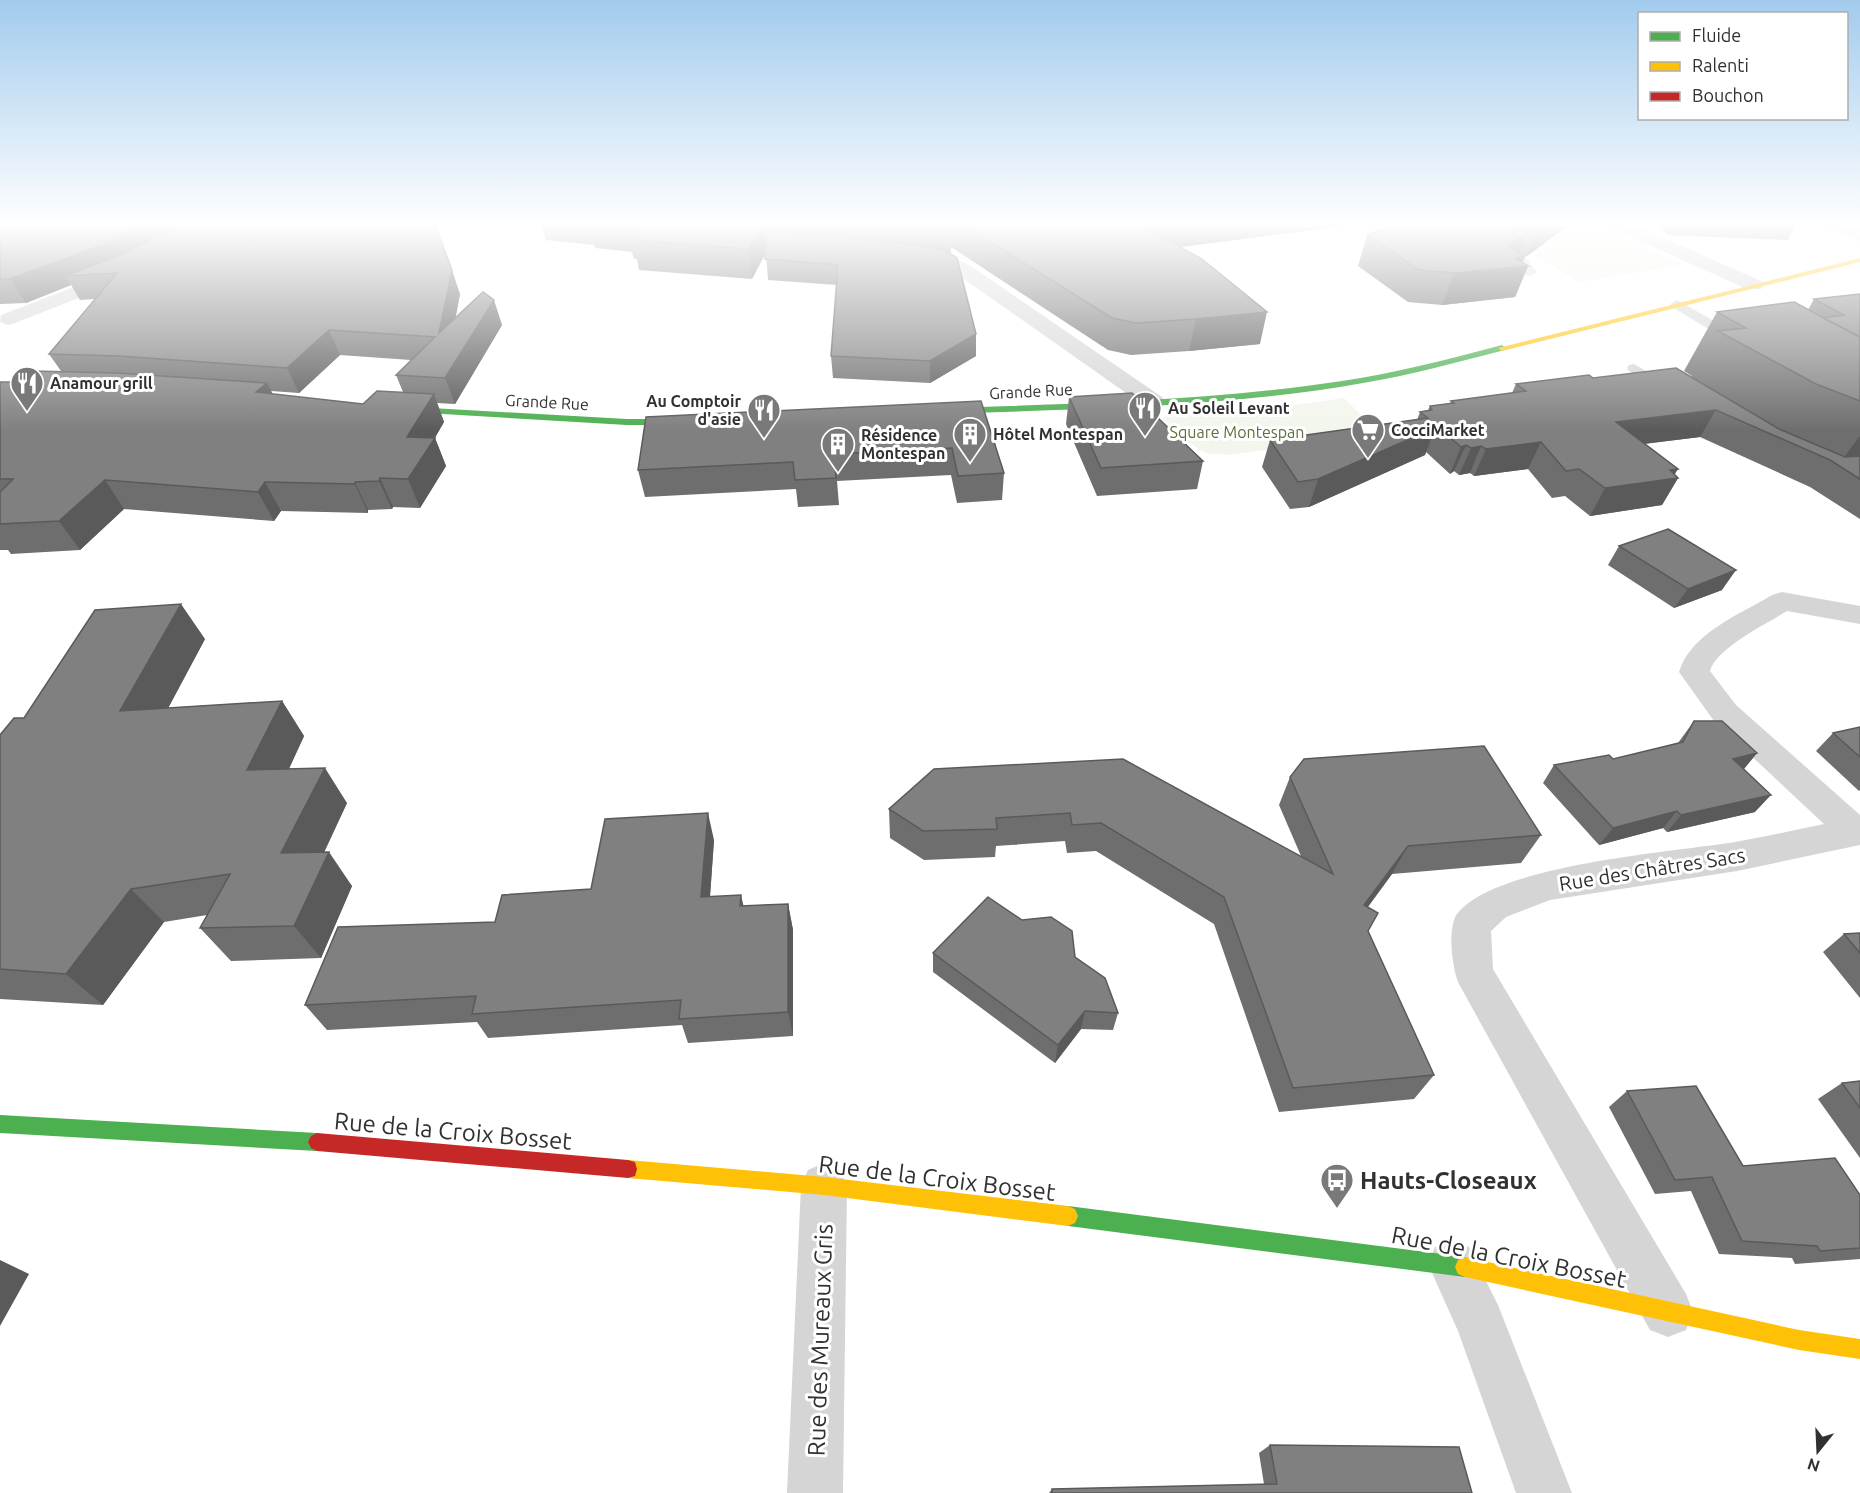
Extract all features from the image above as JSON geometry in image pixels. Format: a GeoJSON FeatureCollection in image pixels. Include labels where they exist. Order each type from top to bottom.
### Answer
{"type":"FeatureCollection","features":[{"type":"Feature","properties":{"kind":"main road","name":"Grande Rue"},"geometry":{"type":"LineString","coordinates":[[924,412],[1154,402],[1267,394],[1343,384],[1472,357],[1727,292]]}},
{"type":"Feature","properties":{"kind":"main road","name":"Grande Rue"},"geometry":{"type":"LineString","coordinates":[[382,408],[627,422],[707,422]]}},
{"type":"Feature","properties":{"kind":"main road","name":"Rue de la Croix Bosset"},"geometry":{"type":"LineString","coordinates":[[0,1124],[362,1145],[824,1186],[1452,1264],[1799,1340],[1860,1349]]}},
{"type":"Feature","properties":{"kind":"street"},"geometry":{"type":"LineString","coordinates":[[3,322],[79,292]]}},
{"type":"Feature","properties":{"kind":"street"},"geometry":{"type":"LineString","coordinates":[[995,292],[1154,402]]}},
{"type":"Feature","properties":{"kind":"street","name":"Rue des Châtres Sacs"},"geometry":{"type":"LineString","coordinates":[[1858,831],[1725,713],[1694,672],[1698,659],[1711,646],[1782,601],[1860,615]]}},
{"type":"Feature","properties":{"kind":"street","name":"Rue des Châtres Sacs"},"geometry":{"type":"LineString","coordinates":[[1668,1312],[1473,972],[1471,925],[1493,906],[1547,885],[1737,856],[1858,831]]}},
{"type":"Feature","properties":{"kind":"street","name":"Rue des Mureaux Gris"},"geometry":{"type":"LineString","coordinates":[[815,1493],[824,1186]]}},
{"type":"Feature","properties":{"kind":"street"},"geometry":{"type":"LineString","coordinates":[[1452,1264],[1480,1323],[1544,1493]]}},
{"type":"Feature","properties":{"kind":"lane"},"geometry":{"type":"LineString","coordinates":[[1677,304],[1747,346]]}},
{"type":"Feature","properties":{"kind":"lane"},"geometry":{"type":"LineString","coordinates":[[1634,368],[1684,401]]}},
{"type":"Feature","properties":{"kind":"green space","name":"Square Montespan"},"geometry":{"type":"Polygon","coordinates":[[[1344,398],[1372,426],[1366,437],[1227,455],[1212,454],[1202,451],[1162,417],[1281,407],[1344,398]]]}},
{"type":"Feature","properties":{"kind":"building"},"geometry":{"type":"Polygon","coordinates":[[[101,292],[448,292],[439,333],[483,292],[494,300],[445,378],[396,375],[435,337],[329,330],[287,368],[119,356],[49,354],[101,292]]]}},
{"type":"Feature","properties":{"kind":"building"},"geometry":{"type":"Polygon","coordinates":[[[836,292],[965,292],[976,334],[930,361],[831,356],[836,292]]]}},
{"type":"Feature","properties":{"kind":"building"},"geometry":{"type":"Polygon","coordinates":[[[1070,292],[1242,292],[1267,312],[1136,323],[1112,318],[1070,292]]]}},
{"type":"Feature","properties":{"kind":"building"},"geometry":{"type":"Polygon","coordinates":[[[1860,294],[1860,337],[1823,318],[1844,315],[1814,299],[1860,294]]]}},
{"type":"Feature","properties":{"kind":"building"},"geometry":{"type":"Polygon","coordinates":[[[1794,302],[1860,337],[1860,401],[1816,384],[1718,331],[1746,328],[1717,312],[1794,302]]]}},
{"type":"Feature","properties":{"kind":"building"},"geometry":{"type":"Polygon","coordinates":[[[1676,368],[1779,429],[1845,457],[1860,456],[1860,479],[1830,460],[1716,410],[1616,422],[1678,469],[1670,470],[1678,478],[1605,488],[1579,469],[1566,471],[1541,442],[1486,449],[1481,446],[1461,447],[1433,423],[1435,428],[1318,479],[1298,482],[1270,440],[1428,418],[1420,412],[1432,410],[1430,406],[1526,391],[1516,384],[1676,368]]]}},
{"type":"Feature","properties":{"kind":"building"},"geometry":{"type":"Polygon","coordinates":[[[34,371],[117,373],[267,383],[256,392],[363,404],[377,391],[434,394],[407,437],[435,438],[408,479],[380,478],[379,481],[355,482],[355,484],[265,482],[258,492],[105,480],[59,521],[0,524],[0,492],[13,479],[0,479],[0,382],[24,382],[34,371]]]}},
{"type":"Feature","properties":{"kind":"building"},"geometry":{"type":"Polygon","coordinates":[[[1132,393],[1203,461],[1101,468],[1069,397],[1132,393]]]}},
{"type":"Feature","properties":{"kind":"building"},"geometry":{"type":"Polygon","coordinates":[[[981,401],[1004,473],[958,476],[952,448],[834,454],[836,478],[795,480],[793,462],[638,470],[646,417],[981,401]]]}},
{"type":"Feature","properties":{"kind":"building"},"geometry":{"type":"Polygon","coordinates":[[[1668,529],[1736,570],[1688,589],[1619,546],[1668,529]]]}},
{"type":"Feature","properties":{"kind":"building"},"geometry":{"type":"Polygon","coordinates":[[[181,604],[120,711],[282,701],[247,770],[325,768],[281,853],[329,852],[294,926],[200,928],[230,874],[131,889],[66,974],[0,969],[0,735],[14,718],[24,718],[95,610],[181,604]]]}},
{"type":"Feature","properties":{"kind":"building"},"geometry":{"type":"Polygon","coordinates":[[[1694,721],[1722,721],[1757,753],[1733,759],[1771,795],[1681,815],[1677,811],[1613,828],[1554,765],[1609,755],[1613,759],[1683,742],[1694,721]]]}},
{"type":"Feature","properties":{"kind":"building"},"geometry":{"type":"Polygon","coordinates":[[[1860,727],[1860,757],[1833,733],[1860,727]]]}},
{"type":"Feature","properties":{"kind":"building"},"geometry":{"type":"Polygon","coordinates":[[[1484,746],[1541,835],[1408,846],[1364,905],[1378,913],[1368,931],[1434,1075],[1293,1088],[1224,897],[1101,823],[1072,825],[1070,813],[996,818],[997,829],[923,831],[889,809],[934,769],[1123,759],[1333,874],[1290,777],[1304,759],[1484,746]]]}},
{"type":"Feature","properties":{"kind":"building"},"geometry":{"type":"Polygon","coordinates":[[[708,813],[701,897],[741,895],[740,906],[788,904],[788,1012],[679,1019],[681,1000],[472,1014],[476,996],[305,1005],[338,927],[495,922],[502,895],[591,889],[605,819],[708,813]]]}},
{"type":"Feature","properties":{"kind":"building"},"geometry":{"type":"Polygon","coordinates":[[[988,897],[1022,920],[1051,917],[1072,931],[1075,957],[1105,978],[1118,1013],[1085,1011],[1058,1045],[933,953],[988,897]]]}},
{"type":"Feature","properties":{"kind":"building"},"geometry":{"type":"Polygon","coordinates":[[[1860,933],[1860,953],[1844,934],[1860,933]]]}},
{"type":"Feature","properties":{"kind":"building"},"geometry":{"type":"Polygon","coordinates":[[[1860,1081],[1860,1108],[1842,1083],[1860,1081]]]}},
{"type":"Feature","properties":{"kind":"building"},"geometry":{"type":"Polygon","coordinates":[[[1696,1086],[1743,1166],[1835,1158],[1860,1195],[1860,1248],[1820,1251],[1817,1246],[1742,1241],[1712,1177],[1675,1180],[1627,1091],[1696,1086]]]}},
{"type":"Feature","properties":{"kind":"building"},"geometry":{"type":"Polygon","coordinates":[[[1270,1445],[1459,1447],[1472,1493],[1052,1493],[1052,1489],[1277,1484],[1270,1445]]]}},
{"type":"Feature","properties":{"kind":"traffic: fast"},"geometry":{"type":"LineString","coordinates":[[939,411],[1141,404],[1292,391],[1382,377],[1502,348]]}},
{"type":"Feature","properties":{"kind":"traffic: fast"},"geometry":{"type":"LineString","coordinates":[[396,409],[627,422],[689,422]]}},
{"type":"Feature","properties":{"kind":"traffic: fast"},"geometry":{"type":"LineString","coordinates":[[0,1124],[317,1142]]}},
{"type":"Feature","properties":{"kind":"traffic: fast"},"geometry":{"type":"LineString","coordinates":[[1068,1216],[1465,1267]]}},
{"type":"Feature","properties":{"kind":"traffic: slow"},"geometry":{"type":"LineString","coordinates":[[1502,348],[1731,292]]}},
{"type":"Feature","properties":{"kind":"traffic: slow"},"geometry":{"type":"LineString","coordinates":[[628,1169],[824,1186],[1068,1216]]}},
{"type":"Feature","properties":{"kind":"traffic: slow"},"geometry":{"type":"LineString","coordinates":[[1465,1267],[1799,1340],[1860,1349]]}},
{"type":"Feature","properties":{"kind":"traffic: jam"},"geometry":{"type":"LineString","coordinates":[[317,1142],[628,1169]]}},
{"type":"Feature","properties":{"kind":"place","name":"Anamour grill"},"geometry":{"type":"Point","coordinates":[27,412]}},
{"type":"Feature","properties":{"kind":"place","name":"Au Soleil Levant"},"geometry":{"type":"Point","coordinates":[1145,437]}},
{"type":"Feature","properties":{"kind":"place","name":"Au Comptoir d'asie"},"geometry":{"type":"Point","coordinates":[764,439]}},
{"type":"Feature","properties":{"kind":"place","name":"CocciMarket"},"geometry":{"type":"Point","coordinates":[1368,459]}},
{"type":"Feature","properties":{"kind":"place","name":"Hôtel Montespan"},"geometry":{"type":"Point","coordinates":[970,463]}},
{"type":"Feature","properties":{"kind":"place","name":"Résidence Montespan"},"geometry":{"type":"Point","coordinates":[838,473]}},
{"type":"Feature","properties":{"kind":"place","name":"Hauts-Closeaux"},"geometry":{"type":"Point","coordinates":[1337,1209]}}]}
